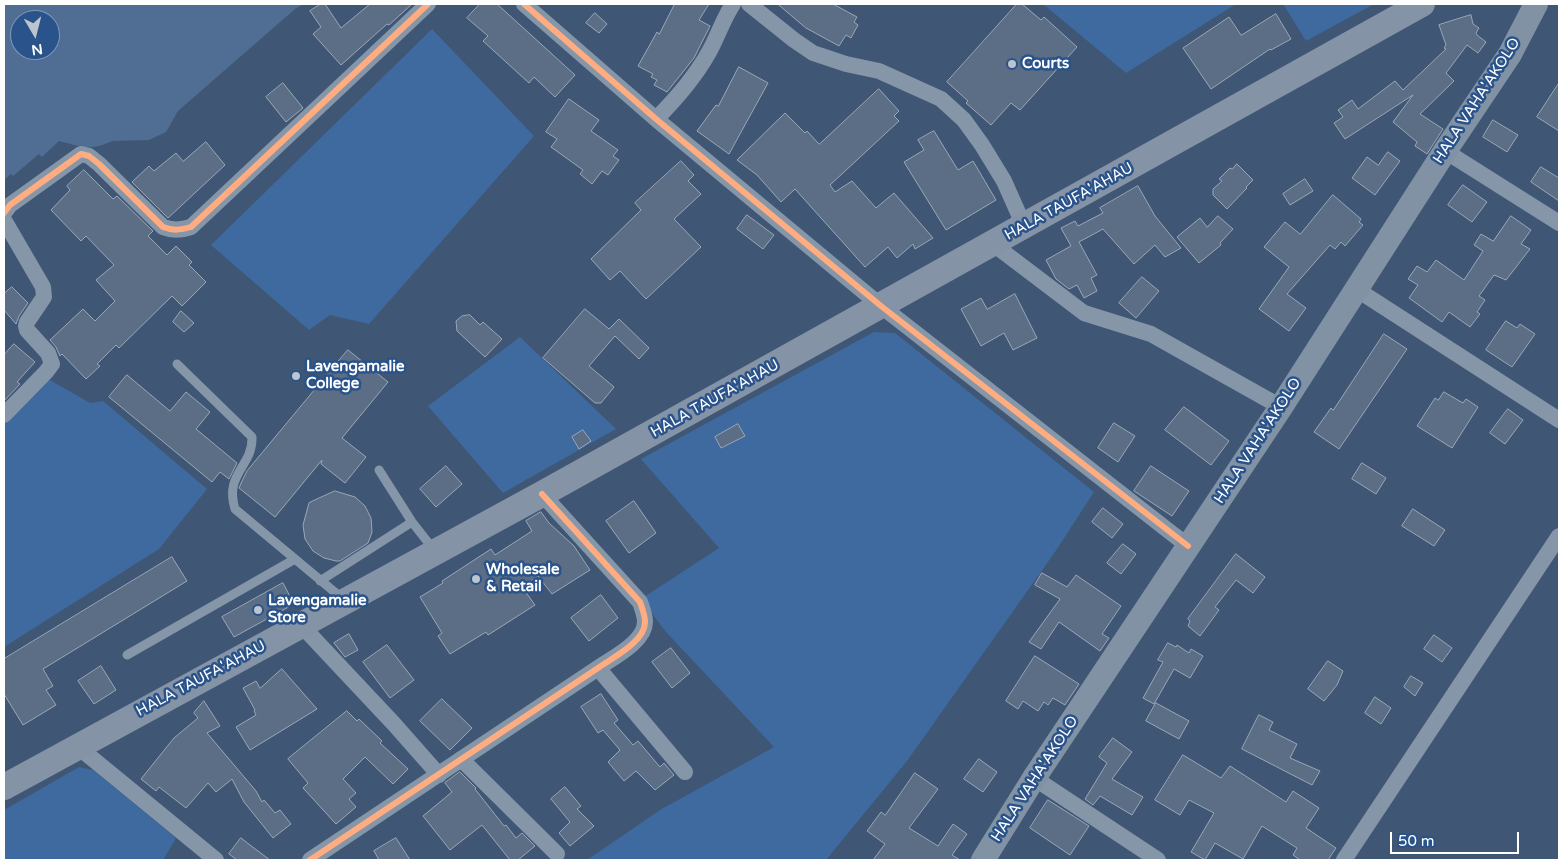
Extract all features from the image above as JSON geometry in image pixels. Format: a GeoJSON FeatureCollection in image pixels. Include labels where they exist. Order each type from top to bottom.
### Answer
{"type":"FeatureCollection","features":[{"type":"Feature","properties":{"kind":"main road","name":"HALA TAUFA'AHAU"},"geometry":{"type":"LineString","coordinates":[[4,787],[542,494],[1422,4]]}},
{"type":"Feature","properties":{"kind":"main road","name":"HALA VAHA'AKOLO"},"geometry":{"type":"LineString","coordinates":[[983,860],[1034,778],[1281,407],[1445,151],[1510,54],[1530,9]]}},
{"type":"Feature","properties":{"kind":"street"},"geometry":{"type":"LineString","coordinates":[[4,213],[10,205],[81,154],[89,156],[99,164],[163,227],[172,230],[182,230],[191,227],[428,4]]}},
{"type":"Feature","properties":{"kind":"street"},"geometry":{"type":"LineString","coordinates":[[524,4],[656,120],[881,306],[1188,546]]}},
{"type":"Feature","properties":{"kind":"street"},"geometry":{"type":"LineString","coordinates":[[656,120],[674,100],[709,52],[733,4]]}},
{"type":"Feature","properties":{"kind":"street"},"geometry":{"type":"LineString","coordinates":[[750,4],[813,53],[846,64],[879,71],[941,98],[964,120],[982,145],[1004,180],[1024,226]]}},
{"type":"Feature","properties":{"kind":"street"},"geometry":{"type":"LineString","coordinates":[[1445,151],[1559,223]]}},
{"type":"Feature","properties":{"kind":"street"},"geometry":{"type":"LineString","coordinates":[[4,220],[43,287],[44,297],[26,326],[48,353],[52,364],[4,415]]}},
{"type":"Feature","properties":{"kind":"street"},"geometry":{"type":"LineString","coordinates":[[993,244],[1084,313],[1151,334],[1281,407]]}},
{"type":"Feature","properties":{"kind":"street"},"geometry":{"type":"LineString","coordinates":[[1356,289],[1559,420]]}},
{"type":"Feature","properties":{"kind":"street"},"geometry":{"type":"LineString","coordinates":[[310,860],[598,668],[636,641],[642,633],[645,623],[644,612],[640,602],[542,494]]}},
{"type":"Feature","properties":{"kind":"street"},"geometry":{"type":"LineString","coordinates":[[1344,860],[1559,536]]}},
{"type":"Feature","properties":{"kind":"street"},"geometry":{"type":"LineString","coordinates":[[301,625],[394,724],[438,775]]}},
{"type":"Feature","properties":{"kind":"street"},"geometry":{"type":"LineString","coordinates":[[598,668],[686,772]]}},
{"type":"Feature","properties":{"kind":"street"},"geometry":{"type":"LineString","coordinates":[[77,746],[216,860]]}},
{"type":"Feature","properties":{"kind":"street"},"geometry":{"type":"LineString","coordinates":[[461,759],[557,854]]}},
{"type":"Feature","properties":{"kind":"street"},"geometry":{"type":"LineString","coordinates":[[1034,778],[1158,860]]}},
{"type":"Feature","properties":{"kind":"lane"},"geometry":{"type":"LineString","coordinates":[[177,364],[252,437],[249,456],[236,476],[232,488],[235,509],[345,601]]}},
{"type":"Feature","properties":{"kind":"lane"},"geometry":{"type":"LineString","coordinates":[[379,470],[412,522],[436,552]]}},
{"type":"Feature","properties":{"kind":"lane"},"geometry":{"type":"LineString","coordinates":[[320,581],[412,522]]}},
{"type":"Feature","properties":{"kind":"lane"},"geometry":{"type":"LineString","coordinates":[[127,656],[295,559]]}},
{"type":"Feature","properties":{"kind":"shaded area"},"geometry":{"type":"Polygon","coordinates":[[[4,4],[303,4],[178,111],[166,132],[149,140],[113,141],[86,148],[59,141],[42,157],[39,154],[13,176],[11,174],[4,180],[4,4]]]}},
{"type":"Feature","properties":{"kind":"shaded area"},"geometry":{"type":"Polygon","coordinates":[[[1043,4],[1236,4],[1126,73],[1043,4]]]}},
{"type":"Feature","properties":{"kind":"shaded area"},"geometry":{"type":"Polygon","coordinates":[[[1283,4],[1374,4],[1306,41],[1283,4]]]}},
{"type":"Feature","properties":{"kind":"shaded area"},"geometry":{"type":"Polygon","coordinates":[[[432,29],[534,136],[369,324],[330,315],[309,330],[211,245],[432,29]]]}},
{"type":"Feature","properties":{"kind":"shaded area"},"geometry":{"type":"Polygon","coordinates":[[[874,332],[895,333],[1094,492],[1055,552],[907,761],[826,860],[587,860],[660,810],[774,747],[666,632],[641,599],[719,548],[641,459],[874,332]]]}},
{"type":"Feature","properties":{"kind":"shaded area"},"geometry":{"type":"Polygon","coordinates":[[[520,337],[616,429],[503,493],[428,406],[520,337]]]}},
{"type":"Feature","properties":{"kind":"shaded area"},"geometry":{"type":"Polygon","coordinates":[[[43,376],[90,403],[103,401],[207,489],[159,549],[4,647],[4,425],[43,376]]]}},
{"type":"Feature","properties":{"kind":"shaded area"},"geometry":{"type":"Polygon","coordinates":[[[79,767],[93,770],[176,838],[163,860],[4,860],[4,810],[79,767]]]}},
{"type":"Feature","properties":{"kind":"building"},"geometry":{"type":"Polygon","coordinates":[[[321,4],[325,4],[341,28],[370,4],[412,4],[341,65],[313,34],[321,27],[310,11],[321,4]]]}},
{"type":"Feature","properties":{"kind":"building"},"geometry":{"type":"Polygon","coordinates":[[[480,4],[497,4],[575,75],[555,97],[534,77],[529,83],[483,41],[488,36],[467,18],[480,4]]]}},
{"type":"Feature","properties":{"kind":"building"},"geometry":{"type":"Polygon","coordinates":[[[675,4],[709,4],[699,20],[710,26],[694,58],[667,92],[654,85],[657,80],[651,77],[653,74],[638,66],[657,32],[659,34],[675,4]]]}},
{"type":"Feature","properties":{"kind":"building"},"geometry":{"type":"Polygon","coordinates":[[[778,4],[833,4],[857,17],[854,22],[858,25],[851,38],[846,35],[839,46],[806,28],[778,4]]]}},
{"type":"Feature","properties":{"kind":"building","name":"Courts"},"geometry":{"type":"Polygon","coordinates":[[[1017,4],[1022,4],[1041,20],[1044,17],[1077,47],[1020,110],[1011,103],[991,125],[966,103],[968,101],[947,82],[1017,4]]]}},
{"type":"Feature","properties":{"kind":"building"},"geometry":{"type":"Polygon","coordinates":[[[595,13],[607,24],[599,33],[586,23],[595,13]]]}},
{"type":"Feature","properties":{"kind":"building"},"geometry":{"type":"Polygon","coordinates":[[[1276,14],[1291,39],[1270,49],[1211,89],[1183,48],[1229,17],[1241,35],[1276,14]]]}},
{"type":"Feature","properties":{"kind":"building"},"geometry":{"type":"Polygon","coordinates":[[[1471,15],[1473,24],[1479,28],[1476,33],[1477,35],[1486,42],[1478,53],[1467,45],[1446,73],[1454,81],[1420,114],[1443,129],[1427,154],[1415,146],[1417,142],[1393,122],[1413,95],[1345,139],[1334,123],[1343,117],[1338,110],[1352,100],[1358,109],[1395,81],[1403,90],[1446,49],[1444,48],[1446,45],[1439,25],[1471,15]]]}},
{"type":"Feature","properties":{"kind":"building"},"geometry":{"type":"Polygon","coordinates":[[[739,67],[768,83],[729,154],[697,131],[716,105],[718,106],[739,67]]]}},
{"type":"Feature","properties":{"kind":"building"},"geometry":{"type":"Polygon","coordinates":[[[283,83],[303,108],[286,122],[266,97],[283,83]]]}},
{"type":"Feature","properties":{"kind":"building"},"geometry":{"type":"Polygon","coordinates":[[[1559,83],[1559,131],[1537,117],[1559,83]]]}},
{"type":"Feature","properties":{"kind":"building"},"geometry":{"type":"Polygon","coordinates":[[[879,89],[899,111],[894,116],[899,121],[830,185],[835,192],[852,181],[876,208],[894,193],[933,238],[915,249],[913,244],[897,258],[888,247],[865,267],[795,189],[781,202],[757,175],[737,160],[785,113],[805,133],[807,131],[819,144],[879,89]]]}},
{"type":"Feature","properties":{"kind":"building"},"geometry":{"type":"Polygon","coordinates":[[[569,99],[599,120],[591,131],[618,150],[613,156],[619,160],[608,175],[602,171],[592,184],[580,174],[583,170],[551,147],[557,139],[546,132],[569,99]]]}},
{"type":"Feature","properties":{"kind":"building"},"geometry":{"type":"Polygon","coordinates":[[[1493,120],[1518,135],[1507,152],[1483,137],[1493,120]]]}},
{"type":"Feature","properties":{"kind":"building"},"geometry":{"type":"Polygon","coordinates":[[[934,131],[958,170],[973,161],[996,200],[946,230],[904,162],[924,150],[918,140],[934,131]]]}},
{"type":"Feature","properties":{"kind":"building"},"geometry":{"type":"Polygon","coordinates":[[[206,142],[225,165],[168,218],[132,182],[149,166],[154,171],[176,153],[183,161],[206,142]]]}},
{"type":"Feature","properties":{"kind":"building"},"geometry":{"type":"Polygon","coordinates":[[[1388,152],[1400,161],[1375,195],[1352,178],[1367,157],[1378,165],[1388,152]]]}},
{"type":"Feature","properties":{"kind":"building"},"geometry":{"type":"Polygon","coordinates":[[[681,161],[694,175],[688,181],[701,194],[674,219],[701,247],[646,299],[620,271],[610,280],[591,259],[641,210],[635,203],[681,161]]]}},
{"type":"Feature","properties":{"kind":"building"},"geometry":{"type":"Polygon","coordinates":[[[1237,164],[1253,180],[1227,209],[1213,195],[1213,189],[1222,181],[1219,179],[1237,164]]]}},
{"type":"Feature","properties":{"kind":"building"},"geometry":{"type":"Polygon","coordinates":[[[1541,167],[1559,178],[1559,201],[1531,182],[1541,167]]]}},
{"type":"Feature","properties":{"kind":"building"},"geometry":{"type":"Polygon","coordinates":[[[84,170],[113,199],[117,196],[153,231],[148,236],[167,255],[176,246],[192,262],[189,265],[206,282],[182,306],[172,296],[119,348],[116,345],[97,364],[100,366],[86,379],[62,354],[60,356],[50,340],[83,309],[95,321],[115,301],[96,280],[114,265],[86,236],[81,241],[51,210],[70,190],[67,186],[84,170]]]}},
{"type":"Feature","properties":{"kind":"building"},"geometry":{"type":"Polygon","coordinates":[[[1305,179],[1313,191],[1290,205],[1283,194],[1305,179]]]}},
{"type":"Feature","properties":{"kind":"building"},"geometry":{"type":"Polygon","coordinates":[[[1463,185],[1487,202],[1472,222],[1448,205],[1463,185]]]}},
{"type":"Feature","properties":{"kind":"building"},"geometry":{"type":"Polygon","coordinates":[[[1138,186],[1155,216],[1181,248],[1165,257],[1155,245],[1134,264],[1103,229],[1079,242],[1097,275],[1091,278],[1097,291],[1084,298],[1077,285],[1069,289],[1056,279],[1046,260],[1071,246],[1061,228],[1075,221],[1078,226],[1103,213],[1100,208],[1138,186]]]}},
{"type":"Feature","properties":{"kind":"building"},"geometry":{"type":"Polygon","coordinates":[[[1333,195],[1361,219],[1359,222],[1363,225],[1345,246],[1341,242],[1335,249],[1330,245],[1287,294],[1306,308],[1289,331],[1259,309],[1289,267],[1264,247],[1285,222],[1300,234],[1333,195]]]}},
{"type":"Feature","properties":{"kind":"building"},"geometry":{"type":"Polygon","coordinates":[[[747,215],[774,235],[763,249],[737,229],[747,215]]]}},
{"type":"Feature","properties":{"kind":"building"},"geometry":{"type":"Polygon","coordinates":[[[1218,216],[1233,229],[1220,243],[1221,245],[1199,263],[1177,237],[1200,218],[1207,227],[1218,216]]]}},
{"type":"Feature","properties":{"kind":"building"},"geometry":{"type":"Polygon","coordinates":[[[1511,216],[1531,230],[1521,244],[1530,249],[1506,280],[1494,275],[1479,296],[1485,300],[1477,312],[1480,314],[1470,327],[1449,312],[1442,322],[1409,298],[1418,285],[1408,279],[1417,266],[1427,272],[1436,260],[1464,280],[1483,251],[1474,245],[1481,234],[1493,241],[1511,216]]]}},
{"type":"Feature","properties":{"kind":"building"},"geometry":{"type":"Polygon","coordinates":[[[1142,277],[1159,291],[1136,318],[1119,303],[1142,277]]]}},
{"type":"Feature","properties":{"kind":"building"},"geometry":{"type":"Polygon","coordinates":[[[12,287],[28,303],[16,324],[4,310],[4,294],[12,287]]]}},
{"type":"Feature","properties":{"kind":"building"},"geometry":{"type":"Polygon","coordinates":[[[1015,294],[1037,338],[1013,350],[1004,333],[981,346],[961,309],[981,298],[987,309],[1015,294]]]}},
{"type":"Feature","properties":{"kind":"building"},"geometry":{"type":"Polygon","coordinates":[[[585,309],[609,329],[619,319],[649,348],[639,359],[615,336],[589,366],[614,387],[601,403],[595,403],[543,358],[585,309]]]}},
{"type":"Feature","properties":{"kind":"building"},"geometry":{"type":"Polygon","coordinates":[[[181,311],[194,323],[184,332],[173,322],[181,311]]]}},
{"type":"Feature","properties":{"kind":"building"},"geometry":{"type":"Polygon","coordinates":[[[470,315],[480,325],[483,322],[502,339],[485,357],[457,331],[456,321],[462,316],[470,315]]]}},
{"type":"Feature","properties":{"kind":"building"},"geometry":{"type":"Polygon","coordinates":[[[1506,321],[1517,328],[1520,324],[1535,334],[1512,367],[1486,350],[1506,321]]]}},
{"type":"Feature","properties":{"kind":"building"},"geometry":{"type":"Polygon","coordinates":[[[1384,334],[1407,349],[1339,449],[1314,432],[1331,408],[1333,410],[1384,334]]]}},
{"type":"Feature","properties":{"kind":"building"},"geometry":{"type":"Polygon","coordinates":[[[14,344],[35,362],[17,382],[20,384],[4,401],[4,355],[14,344]]]}},
{"type":"Feature","properties":{"kind":"building"},"geometry":{"type":"Polygon","coordinates":[[[348,350],[388,382],[342,438],[366,457],[345,483],[321,464],[322,460],[275,517],[239,488],[242,481],[247,471],[348,350]]]}},
{"type":"Feature","properties":{"kind":"building"},"geometry":{"type":"Polygon","coordinates":[[[127,375],[170,411],[186,392],[210,412],[196,429],[237,463],[229,479],[220,472],[212,482],[109,397],[127,375]]]}},
{"type":"Feature","properties":{"kind":"building"},"geometry":{"type":"Polygon","coordinates":[[[1444,392],[1463,403],[1466,399],[1478,407],[1452,448],[1417,426],[1435,398],[1438,400],[1444,392]]]}},
{"type":"Feature","properties":{"kind":"building"},"geometry":{"type":"Polygon","coordinates":[[[1184,407],[1229,441],[1211,465],[1165,430],[1184,407]]]}},
{"type":"Feature","properties":{"kind":"building"},"geometry":{"type":"Polygon","coordinates":[[[1508,409],[1523,420],[1505,444],[1490,433],[1508,409]]]}},
{"type":"Feature","properties":{"kind":"building"},"geometry":{"type":"Polygon","coordinates":[[[1114,423],[1135,436],[1118,462],[1098,448],[1114,423]]]}},
{"type":"Feature","properties":{"kind":"building"},"geometry":{"type":"Polygon","coordinates":[[[738,424],[745,436],[721,448],[715,437],[738,424]]]}},
{"type":"Feature","properties":{"kind":"building"},"geometry":{"type":"Polygon","coordinates":[[[583,430],[591,441],[579,449],[572,437],[583,430]]]}},
{"type":"Feature","properties":{"kind":"building"},"geometry":{"type":"Polygon","coordinates":[[[1362,463],[1386,478],[1376,494],[1352,479],[1362,463]]]}},
{"type":"Feature","properties":{"kind":"building"},"geometry":{"type":"Polygon","coordinates":[[[446,466],[462,484],[436,507],[420,489],[446,466]]]}},
{"type":"Feature","properties":{"kind":"building"},"geometry":{"type":"Polygon","coordinates":[[[1151,466],[1189,491],[1172,516],[1134,491],[1151,466]]]}},
{"type":"Feature","properties":{"kind":"building"},"geometry":{"type":"Polygon","coordinates":[[[335,491],[355,497],[365,506],[371,518],[372,532],[368,543],[340,561],[324,558],[313,551],[305,539],[303,525],[309,503],[335,491]]]}},
{"type":"Feature","properties":{"kind":"building"},"geometry":{"type":"Polygon","coordinates":[[[634,501],[656,533],[629,553],[606,521],[634,501]]]}},
{"type":"Feature","properties":{"kind":"building"},"geometry":{"type":"Polygon","coordinates":[[[1103,508],[1123,524],[1112,538],[1092,522],[1103,508]]]}},
{"type":"Feature","properties":{"kind":"building"},"geometry":{"type":"Polygon","coordinates":[[[1413,509],[1445,530],[1434,546],[1402,526],[1413,509]]]}},
{"type":"Feature","properties":{"kind":"building"},"geometry":{"type":"Polygon","coordinates":[[[541,512],[549,523],[574,546],[590,570],[552,594],[538,576],[522,587],[535,605],[488,635],[486,632],[450,654],[438,636],[442,633],[420,597],[491,549],[495,555],[532,531],[526,521],[541,512]]]}},
{"type":"Feature","properties":{"kind":"building"},"geometry":{"type":"Polygon","coordinates":[[[1123,544],[1136,554],[1121,574],[1107,563],[1123,544]]]}},
{"type":"Feature","properties":{"kind":"building"},"geometry":{"type":"Polygon","coordinates":[[[1236,554],[1265,577],[1253,593],[1236,580],[1215,607],[1219,610],[1200,636],[1188,626],[1190,621],[1188,619],[1236,554]]]}},
{"type":"Feature","properties":{"kind":"building"},"geometry":{"type":"Polygon","coordinates":[[[172,557],[187,581],[43,669],[53,686],[46,690],[56,705],[23,725],[4,694],[4,659],[172,557]]]}},
{"type":"Feature","properties":{"kind":"building"},"geometry":{"type":"Polygon","coordinates":[[[1042,573],[1067,587],[1076,575],[1121,606],[1102,634],[1109,638],[1100,651],[1059,622],[1041,649],[1029,642],[1060,599],[1035,585],[1042,573]]]}},
{"type":"Feature","properties":{"kind":"building","name":"Lavengamalie Store"},"geometry":{"type":"Polygon","coordinates":[[[283,583],[294,604],[234,637],[222,617],[283,583]]]}},
{"type":"Feature","properties":{"kind":"building"},"geometry":{"type":"Polygon","coordinates":[[[601,595],[618,618],[589,641],[571,618],[601,595]]]}},
{"type":"Feature","properties":{"kind":"building"},"geometry":{"type":"Polygon","coordinates":[[[349,634],[358,650],[345,657],[334,643],[349,634]]]}},
{"type":"Feature","properties":{"kind":"building"},"geometry":{"type":"Polygon","coordinates":[[[1434,635],[1452,648],[1442,662],[1424,649],[1434,635]]]}},
{"type":"Feature","properties":{"kind":"building"},"geometry":{"type":"Polygon","coordinates":[[[1168,643],[1176,647],[1177,645],[1189,653],[1191,649],[1203,656],[1190,678],[1174,669],[1154,704],[1143,698],[1163,662],[1158,660],[1168,643]]]}},
{"type":"Feature","properties":{"kind":"building"},"geometry":{"type":"Polygon","coordinates":[[[387,645],[414,680],[390,698],[363,662],[387,645]]]}},
{"type":"Feature","properties":{"kind":"building"},"geometry":{"type":"Polygon","coordinates":[[[671,648],[690,673],[672,688],[652,662],[671,648]]]}},
{"type":"Feature","properties":{"kind":"building"},"geometry":{"type":"Polygon","coordinates":[[[1035,656],[1079,684],[1065,705],[1053,698],[1048,705],[1044,702],[1038,711],[1023,701],[1018,709],[1006,701],[1035,656]]]}},
{"type":"Feature","properties":{"kind":"building"},"geometry":{"type":"Polygon","coordinates":[[[1328,661],[1343,671],[1337,685],[1324,701],[1308,689],[1328,661]]]}},
{"type":"Feature","properties":{"kind":"building"},"geometry":{"type":"Polygon","coordinates":[[[101,666],[116,690],[94,704],[78,681],[101,666]]]}},
{"type":"Feature","properties":{"kind":"building"},"geometry":{"type":"Polygon","coordinates":[[[282,669],[317,709],[250,750],[236,727],[256,715],[243,688],[256,681],[260,688],[282,669]]]}},
{"type":"Feature","properties":{"kind":"building"},"geometry":{"type":"Polygon","coordinates":[[[1411,676],[1423,683],[1415,696],[1404,687],[1411,676]]]}},
{"type":"Feature","properties":{"kind":"building"},"geometry":{"type":"Polygon","coordinates":[[[601,694],[618,720],[614,723],[633,745],[638,741],[660,767],[664,763],[674,775],[655,790],[636,771],[624,781],[608,762],[620,750],[603,730],[598,733],[581,707],[601,694]]]}},
{"type":"Feature","properties":{"kind":"building"},"geometry":{"type":"Polygon","coordinates":[[[1375,697],[1391,708],[1381,724],[1365,713],[1375,697]]]}},
{"type":"Feature","properties":{"kind":"building"},"geometry":{"type":"Polygon","coordinates":[[[442,699],[472,728],[450,750],[420,721],[442,699]]]}},
{"type":"Feature","properties":{"kind":"building"},"geometry":{"type":"Polygon","coordinates":[[[204,701],[220,726],[207,733],[256,791],[262,802],[264,800],[275,813],[280,810],[291,824],[273,838],[244,802],[232,779],[216,792],[208,783],[186,808],[159,787],[156,791],[141,779],[174,738],[198,718],[194,713],[204,701]]]}},
{"type":"Feature","properties":{"kind":"building"},"geometry":{"type":"Polygon","coordinates":[[[1156,703],[1189,721],[1179,739],[1146,721],[1156,703]]]}},
{"type":"Feature","properties":{"kind":"building"},"geometry":{"type":"Polygon","coordinates":[[[347,711],[357,721],[359,719],[382,741],[380,743],[408,769],[393,784],[365,757],[343,779],[356,793],[349,799],[356,807],[336,824],[303,788],[308,783],[288,759],[347,711]]]}},
{"type":"Feature","properties":{"kind":"building"},"geometry":{"type":"Polygon","coordinates":[[[1259,715],[1273,722],[1269,730],[1297,744],[1290,758],[1320,771],[1312,785],[1242,749],[1259,715]]]}},
{"type":"Feature","properties":{"kind":"building"},"geometry":{"type":"Polygon","coordinates":[[[1113,738],[1132,752],[1112,779],[1143,797],[1132,815],[1100,796],[1093,805],[1085,799],[1107,763],[1099,757],[1113,738]]]}},
{"type":"Feature","properties":{"kind":"building"},"geometry":{"type":"Polygon","coordinates":[[[1183,755],[1221,778],[1230,766],[1286,802],[1293,791],[1319,808],[1306,828],[1336,848],[1328,860],[1300,860],[1293,855],[1297,848],[1262,826],[1243,859],[1215,843],[1205,860],[1191,852],[1214,813],[1189,800],[1180,815],[1155,800],[1183,755]]]}},
{"type":"Feature","properties":{"kind":"building"},"geometry":{"type":"Polygon","coordinates":[[[979,759],[997,772],[983,792],[964,779],[979,759]]]}},
{"type":"Feature","properties":{"kind":"building"},"geometry":{"type":"Polygon","coordinates":[[[460,772],[476,788],[504,826],[506,825],[516,838],[522,833],[535,846],[518,860],[510,860],[482,825],[450,850],[423,816],[452,792],[445,783],[460,772]]]}},
{"type":"Feature","properties":{"kind":"building"},"geometry":{"type":"Polygon","coordinates":[[[915,773],[938,789],[909,828],[938,846],[953,824],[967,834],[952,855],[960,860],[873,860],[885,844],[867,831],[881,812],[885,815],[915,773]]]}},
{"type":"Feature","properties":{"kind":"building"},"geometry":{"type":"Polygon","coordinates":[[[565,787],[581,806],[577,809],[594,826],[570,846],[559,833],[570,822],[551,799],[565,787]]]}},
{"type":"Feature","properties":{"kind":"building"},"geometry":{"type":"Polygon","coordinates":[[[1048,800],[1089,826],[1070,855],[1030,828],[1048,800]]]}},
{"type":"Feature","properties":{"kind":"building"},"geometry":{"type":"Polygon","coordinates":[[[241,838],[270,860],[237,860],[229,854],[241,838]]]}},
{"type":"Feature","properties":{"kind":"building"},"geometry":{"type":"Polygon","coordinates":[[[396,838],[410,860],[379,860],[374,851],[396,838]]]}},
{"type":"Feature","properties":{"kind":"cycle path"},"geometry":{"type":"LineString","coordinates":[[4,213],[10,205],[81,154],[89,156],[99,164],[163,227],[177,230],[191,227],[428,4]]}},
{"type":"Feature","properties":{"kind":"cycle path"},"geometry":{"type":"LineString","coordinates":[[524,4],[656,119],[881,306],[1188,546]]}},
{"type":"Feature","properties":{"kind":"cycle path"},"geometry":{"type":"LineString","coordinates":[[310,860],[627,649],[640,636],[645,622],[640,602],[542,494]]}},
{"type":"Feature","properties":{"kind":"place","name":"Courts"},"geometry":{"type":"Point","coordinates":[1012,64]}},
{"type":"Feature","properties":{"kind":"place","name":"Lavengamalie College"},"geometry":{"type":"Point","coordinates":[296,376]}},
{"type":"Feature","properties":{"kind":"place","name":"Wholesale & Retail"},"geometry":{"type":"Point","coordinates":[476,579]}},
{"type":"Feature","properties":{"kind":"place","name":"Lavengamalie Store"},"geometry":{"type":"Point","coordinates":[258,610]}}]}
